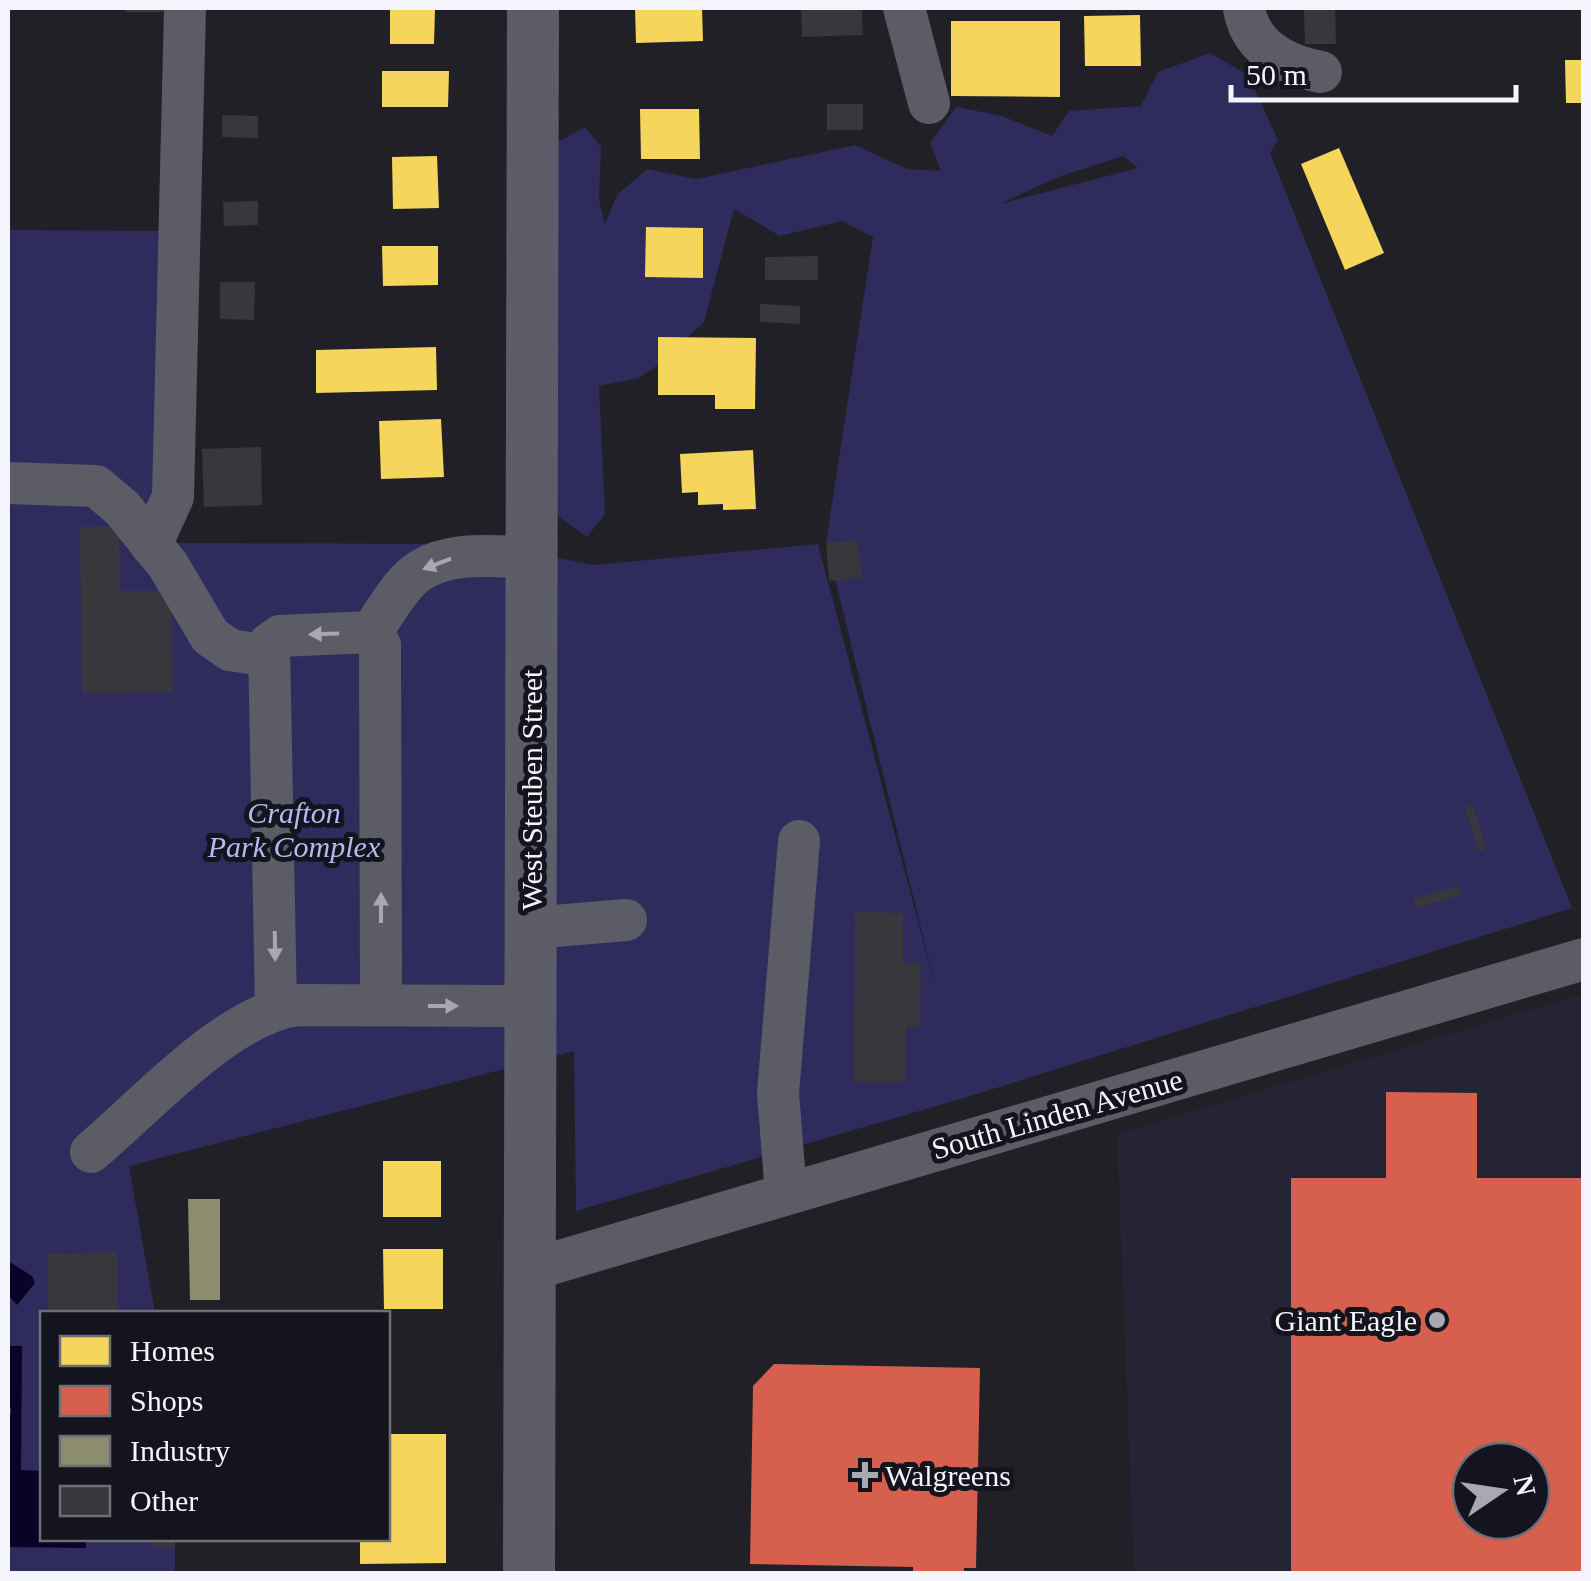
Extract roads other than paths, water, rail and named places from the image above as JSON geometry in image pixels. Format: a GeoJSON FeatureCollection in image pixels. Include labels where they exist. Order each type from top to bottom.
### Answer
{"type":"FeatureCollection","features":[{"type":"Feature","properties":{"kind":"main road","name":"West Steuben Street"},"geometry":{"type":"LineString","coordinates":[[529,1574],[533,8]]}},
{"type":"Feature","properties":{"kind":"street"},"geometry":{"type":"LineString","coordinates":[[152,545],[173,496],[185,8]]}},
{"type":"Feature","properties":{"kind":"street"},"geometry":{"type":"LineString","coordinates":[[904,8],[929,103]]}},
{"type":"Feature","properties":{"kind":"street"},"geometry":{"type":"LineString","coordinates":[[1244,8],[1247,26],[1275,58],[1321,72]]}},
{"type":"Feature","properties":{"kind":"street"},"geometry":{"type":"LineString","coordinates":[[8,483],[96,486],[122,508],[168,565],[210,636],[230,650],[269,656]]}},
{"type":"Feature","properties":{"kind":"street"},"geometry":{"type":"LineString","coordinates":[[371,632],[407,582],[421,570],[460,557],[532,557]]}},
{"type":"Feature","properties":{"kind":"street"},"geometry":{"type":"LineString","coordinates":[[276,1008],[269,644],[280,636],[371,632]]}},
{"type":"Feature","properties":{"kind":"street"},"geometry":{"type":"LineString","coordinates":[[371,632],[380,645],[381,1005]]}},
{"type":"Feature","properties":{"kind":"street"},"geometry":{"type":"LineString","coordinates":[[786,1194],[778,1093],[799,841]]}},
{"type":"Feature","properties":{"kind":"street"},"geometry":{"type":"LineString","coordinates":[[531,928],[626,920]]}},
{"type":"Feature","properties":{"kind":"street","name":"South Linden Avenue"},"geometry":{"type":"LineString","coordinates":[[530,1270],[1584,959]]}},
{"type":"Feature","properties":{"kind":"street"},"geometry":{"type":"LineString","coordinates":[[91,1152],[171,1080],[251,1019],[276,1008],[298,1004],[531,1006]]}},
{"type":"Feature","properties":{"kind":"place","name":"Giant Eagle"},"geometry":{"type":"Point","coordinates":[1437,1320]}},
{"type":"Feature","properties":{"kind":"place","name":"Walgreens"},"geometry":{"type":"Point","coordinates":[865,1475]}},
{"type":"Feature","properties":{"kind":"park label","name":"Crafton Park Complex"},"geometry":{"type":"Point","coordinates":[294,829]}}]}
